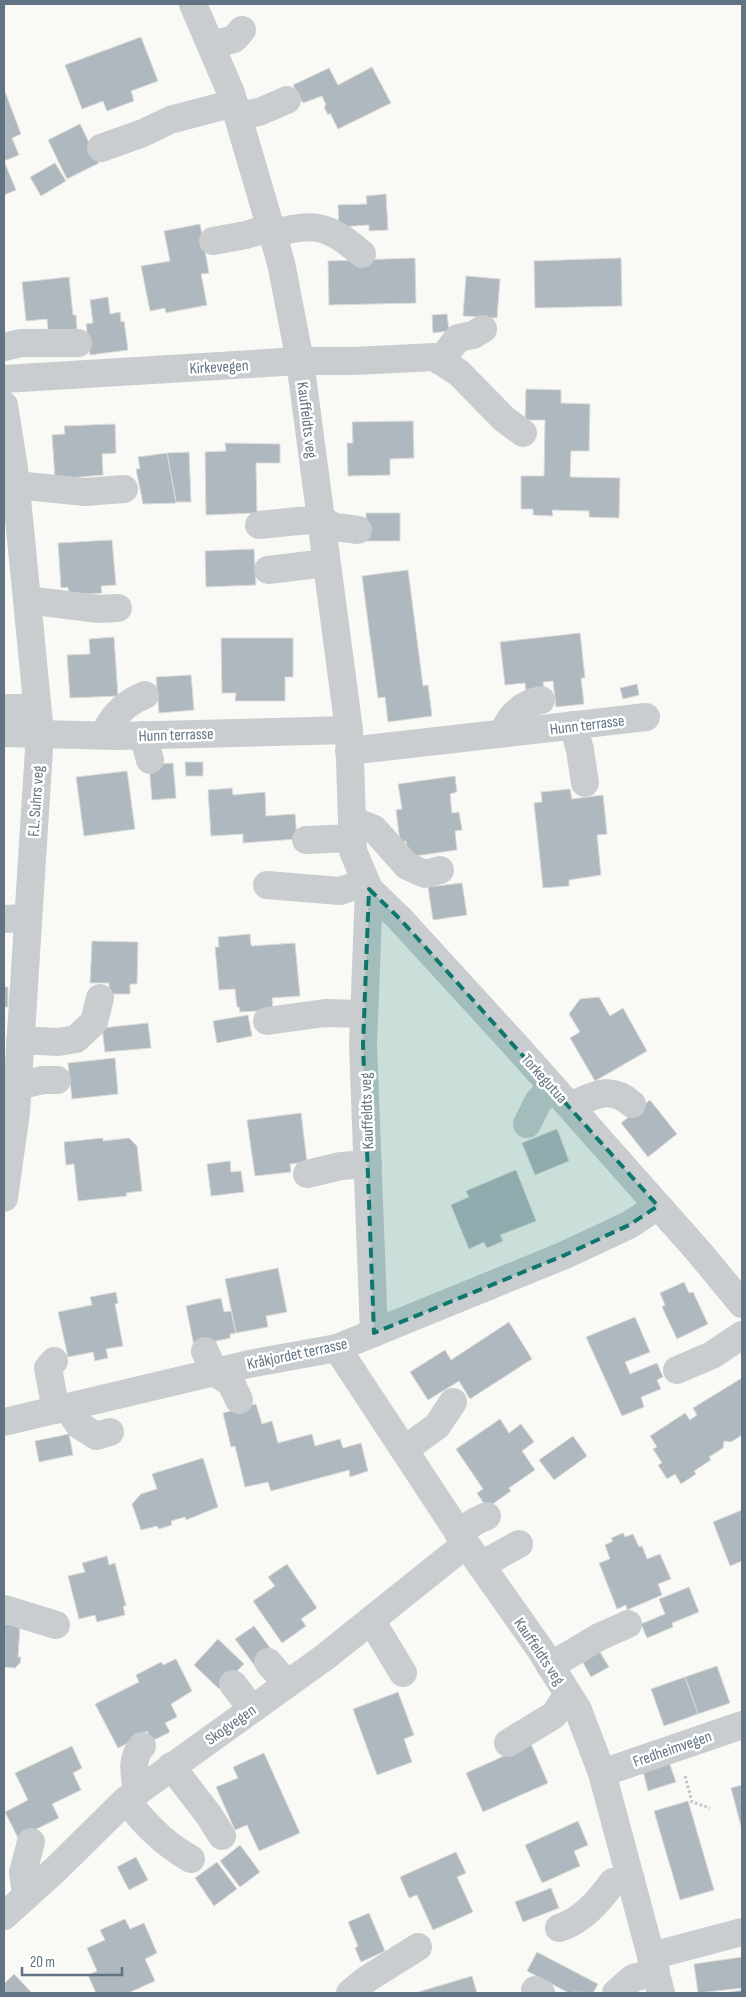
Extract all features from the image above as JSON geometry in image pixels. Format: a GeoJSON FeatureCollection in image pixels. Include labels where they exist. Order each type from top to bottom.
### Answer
{"type":"FeatureCollection","features":[{"type":"Feature","properties":{"kind":"street","name":"Kauffeldts veg"},"geometry":{"type":"LineString","coordinates":[[193,4],[236,110],[281,263],[300,361],[326,563],[353,724],[353,836]]}},
{"type":"Feature","properties":{"kind":"street"},"geometry":{"type":"LineString","coordinates":[[211,45],[234,38],[242,30]]}},
{"type":"Feature","properties":{"kind":"street"},"geometry":{"type":"LineString","coordinates":[[101,148],[143,133],[170,120],[236,110],[259,112],[287,100]]}},
{"type":"Feature","properties":{"kind":"street"},"geometry":{"type":"LineString","coordinates":[[213,240],[293,228],[320,227],[344,238],[362,254]]}},
{"type":"Feature","properties":{"kind":"street"},"geometry":{"type":"LineString","coordinates":[[483,328],[473,335],[458,338],[437,359],[460,373],[504,419],[523,433]]}},
{"type":"Feature","properties":{"kind":"street"},"geometry":{"type":"LineString","coordinates":[[4,347],[21,343],[78,343]]}},
{"type":"Feature","properties":{"kind":"street","name":"Kirkevegen"},"geometry":{"type":"LineString","coordinates":[[4,379],[300,361],[437,359]]}},
{"type":"Feature","properties":{"kind":"street","name":"F.L. Suhrs veg"},"geometry":{"type":"LineString","coordinates":[[4,405],[16,486],[13,545],[27,600],[39,720],[16,919],[20,1040],[13,1080],[16,1112],[4,1198]]}},
{"type":"Feature","properties":{"kind":"street"},"geometry":{"type":"LineString","coordinates":[[16,486],[85,492],[124,489]]}},
{"type":"Feature","properties":{"kind":"street"},"geometry":{"type":"LineString","coordinates":[[260,525],[321,520],[335,527],[358,530]]}},
{"type":"Feature","properties":{"kind":"street"},"geometry":{"type":"LineString","coordinates":[[268,570],[326,563]]}},
{"type":"Feature","properties":{"kind":"street"},"geometry":{"type":"LineString","coordinates":[[27,600],[98,610],[118,608]]}},
{"type":"Feature","properties":{"kind":"street"},"geometry":{"type":"LineString","coordinates":[[104,735],[118,712],[133,700],[145,695]]}},
{"type":"Feature","properties":{"kind":"street"},"geometry":{"type":"LineString","coordinates":[[503,733],[508,720],[527,703],[541,700]]}},
{"type":"Feature","properties":{"kind":"street"},"geometry":{"type":"LineString","coordinates":[[4,708],[39,720]]}},
{"type":"Feature","properties":{"kind":"street","name":"Hunn terrasse"},"geometry":{"type":"LineString","coordinates":[[4,733],[39,720],[147,747],[353,724],[503,733],[646,717]]}},
{"type":"Feature","properties":{"kind":"street"},"geometry":{"type":"LineString","coordinates":[[573,725],[580,750],[585,784]]}},
{"type":"Feature","properties":{"kind":"street"},"geometry":{"type":"LineString","coordinates":[[306,840],[353,836],[374,829],[407,866],[425,874],[440,870]]}},
{"type":"Feature","properties":{"kind":"street","name":"Torkegutua"},"geometry":{"type":"LineString","coordinates":[[353,836],[367,885],[561,1096],[742,1304]]}},
{"type":"Feature","properties":{"kind":"street"},"geometry":{"type":"LineString","coordinates":[[267,885],[340,891],[367,885]]}},
{"type":"Feature","properties":{"kind":"street","name":"Kauffeldts veg"},"geometry":{"type":"LineString","coordinates":[[367,885],[363,1045],[374,1333]]}},
{"type":"Feature","properties":{"kind":"street"},"geometry":{"type":"LineString","coordinates":[[20,1040],[58,1042],[76,1039],[94,1022],[100,998]]}},
{"type":"Feature","properties":{"kind":"street"},"geometry":{"type":"LineString","coordinates":[[267,1021],[325,1013],[364,1014]]}},
{"type":"Feature","properties":{"kind":"street"},"geometry":{"type":"LineString","coordinates":[[13,1080],[57,1080]]}},
{"type":"Feature","properties":{"kind":"street"},"geometry":{"type":"LineString","coordinates":[[527,1124],[538,1102],[561,1096],[599,1093],[623,1096],[632,1104]]}},
{"type":"Feature","properties":{"kind":"street"},"geometry":{"type":"LineString","coordinates":[[307,1174],[341,1166],[368,1164]]}},
{"type":"Feature","properties":{"kind":"street","name":"Kråkjordet terrasse"},"geometry":{"type":"LineString","coordinates":[[4,1422],[61,1409],[210,1362],[336,1348],[565,1255],[629,1225],[658,1206]]}},
{"type":"Feature","properties":{"kind":"street"},"geometry":{"type":"LineString","coordinates":[[677,1370],[712,1355],[742,1335]]}},
{"type":"Feature","properties":{"kind":"street","name":"Kauffeldts veg"},"geometry":{"type":"LineString","coordinates":[[336,1348],[578,1710],[602,1773],[656,1974]]}},
{"type":"Feature","properties":{"kind":"street"},"geometry":{"type":"LineString","coordinates":[[54,1361],[48,1368],[61,1409],[79,1425],[96,1436],[110,1432]]}},
{"type":"Feature","properties":{"kind":"street"},"geometry":{"type":"LineString","coordinates":[[210,1362],[231,1383],[239,1400]]}},
{"type":"Feature","properties":{"kind":"street"},"geometry":{"type":"LineString","coordinates":[[404,1450],[437,1426],[453,1402]]}},
{"type":"Feature","properties":{"kind":"street"},"geometry":{"type":"LineString","coordinates":[[487,1516],[476,1521],[468,1547],[519,1544]]}},
{"type":"Feature","properties":{"kind":"street","name":"Skogvegen"},"geometry":{"type":"LineString","coordinates":[[4,1916],[56,1869],[131,1796],[325,1657],[468,1547]]}},
{"type":"Feature","properties":{"kind":"street"},"geometry":{"type":"LineString","coordinates":[[4,1609],[56,1625]]}},
{"type":"Feature","properties":{"kind":"street"},"geometry":{"type":"LineString","coordinates":[[371,1620],[403,1673]]}},
{"type":"Feature","properties":{"kind":"street"},"geometry":{"type":"LineString","coordinates":[[550,1666],[599,1637],[628,1624]]}},
{"type":"Feature","properties":{"kind":"street"},"geometry":{"type":"LineString","coordinates":[[268,1662],[287,1684]]}},
{"type":"Feature","properties":{"kind":"street"},"geometry":{"type":"LineString","coordinates":[[233,1684],[252,1709]]}},
{"type":"Feature","properties":{"kind":"street"},"geometry":{"type":"LineString","coordinates":[[508,1743],[554,1715],[568,1694]]}},
{"type":"Feature","properties":{"kind":"street","name":"Fredheimvegen"},"geometry":{"type":"LineString","coordinates":[[602,1773],[742,1725]]}},
{"type":"Feature","properties":{"kind":"street"},"geometry":{"type":"LineString","coordinates":[[142,1746],[135,1754],[131,1796],[148,1827],[176,1850],[191,1859]]}},
{"type":"Feature","properties":{"kind":"street"},"geometry":{"type":"LineString","coordinates":[[171,1766],[208,1814],[222,1836]]}},
{"type":"Feature","properties":{"kind":"street"},"geometry":{"type":"LineString","coordinates":[[26,1896],[23,1872],[31,1842]]}},
{"type":"Feature","properties":{"kind":"street"},"geometry":{"type":"LineString","coordinates":[[559,1928],[572,1924],[599,1900],[613,1882],[631,1880]]}},
{"type":"Feature","properties":{"kind":"street"},"geometry":{"type":"LineString","coordinates":[[616,1993],[633,1978],[656,1974],[742,1932]]}},
{"type":"Feature","properties":{"kind":"street"},"geometry":{"type":"LineString","coordinates":[[350,1993],[367,1979],[418,1947]]}},
{"type":"Feature","properties":{"kind":"path"},"geometry":{"type":"LineString","coordinates":[[671,1748],[685,1773],[692,1802],[710,1808]]}},
{"type":"Feature","properties":{"kind":"highlighted area"},"geometry":{"type":"Polygon","coordinates":[[[369,889],[400,919],[658,1206],[629,1225],[565,1255],[374,1333],[363,1045],[369,889]]]}},
{"type":"Feature","properties":{"kind":"building"},"geometry":{"type":"Polygon","coordinates":[[[141,37],[158,81],[131,91],[134,101],[107,111],[103,101],[82,109],[65,65],[141,37]]]}},
{"type":"Feature","properties":{"kind":"building"},"geometry":{"type":"Polygon","coordinates":[[[372,67],[391,103],[338,129],[330,113],[328,115],[324,107],[326,105],[322,96],[303,103],[293,85],[329,68],[338,85],[372,67]]]}},
{"type":"Feature","properties":{"kind":"building"},"geometry":{"type":"Polygon","coordinates":[[[4,89],[21,134],[12,138],[19,155],[4,161],[4,89]]]}},
{"type":"Feature","properties":{"kind":"building"},"geometry":{"type":"Polygon","coordinates":[[[80,124],[99,163],[67,179],[48,140],[80,124]]]}},
{"type":"Feature","properties":{"kind":"building"},"geometry":{"type":"Polygon","coordinates":[[[4,161],[16,190],[4,195],[4,161]]]}},
{"type":"Feature","properties":{"kind":"building"},"geometry":{"type":"Polygon","coordinates":[[[55,163],[66,181],[41,196],[30,177],[55,163]]]}},
{"type":"Feature","properties":{"kind":"building"},"geometry":{"type":"Polygon","coordinates":[[[386,194],[388,230],[369,231],[369,225],[339,227],[338,205],[367,204],[366,196],[386,194]]]}},
{"type":"Feature","properties":{"kind":"building"},"geometry":{"type":"Polygon","coordinates":[[[200,224],[209,273],[201,274],[207,305],[166,313],[165,308],[150,311],[141,266],[170,261],[164,231],[200,224]]]}},
{"type":"Feature","properties":{"kind":"building"},"geometry":{"type":"Polygon","coordinates":[[[415,258],[416,303],[329,305],[328,261],[415,258]]]}},
{"type":"Feature","properties":{"kind":"building"},"geometry":{"type":"Polygon","coordinates":[[[621,258],[622,306],[535,308],[534,261],[621,258]]]}},
{"type":"Feature","properties":{"kind":"building"},"geometry":{"type":"Polygon","coordinates":[[[466,276],[500,279],[497,318],[463,316],[466,276]]]}},
{"type":"Feature","properties":{"kind":"building"},"geometry":{"type":"Polygon","coordinates":[[[69,277],[73,315],[76,315],[77,329],[48,332],[47,319],[26,321],[22,282],[69,277]]]}},
{"type":"Feature","properties":{"kind":"building"},"geometry":{"type":"Polygon","coordinates":[[[108,297],[110,314],[120,312],[121,322],[124,321],[128,350],[90,355],[86,324],[93,323],[90,300],[108,297]]]}},
{"type":"Feature","properties":{"kind":"building"},"geometry":{"type":"Polygon","coordinates":[[[447,314],[449,331],[433,333],[432,315],[447,314]]]}},
{"type":"Feature","properties":{"kind":"building"},"geometry":{"type":"Polygon","coordinates":[[[526,389],[561,390],[561,403],[590,404],[589,451],[571,451],[570,477],[620,478],[619,518],[589,517],[589,511],[552,510],[553,516],[533,515],[533,509],[521,509],[521,476],[544,476],[545,420],[525,420],[526,389]]]}},
{"type":"Feature","properties":{"kind":"building"},"geometry":{"type":"Polygon","coordinates":[[[413,421],[414,458],[390,459],[390,475],[348,476],[347,443],[353,443],[352,422],[413,421]]]}},
{"type":"Feature","properties":{"kind":"building"},"geometry":{"type":"Polygon","coordinates":[[[115,424],[116,453],[102,454],[103,475],[55,479],[52,435],[65,434],[64,426],[115,424]]]}},
{"type":"Feature","properties":{"kind":"building"},"geometry":{"type":"Polygon","coordinates":[[[225,443],[280,444],[280,463],[256,463],[257,513],[206,515],[205,452],[226,451],[225,443]]]}},
{"type":"Feature","properties":{"kind":"building"},"geometry":{"type":"Polygon","coordinates":[[[189,452],[191,502],[176,502],[167,453],[189,452]]]}},
{"type":"Feature","properties":{"kind":"building"},"geometry":{"type":"Polygon","coordinates":[[[167,453],[176,503],[143,504],[136,469],[140,469],[138,457],[167,453]]]}},
{"type":"Feature","properties":{"kind":"building"},"geometry":{"type":"Polygon","coordinates":[[[366,513],[400,513],[400,541],[366,541],[366,513]]]}},
{"type":"Feature","properties":{"kind":"building"},"geometry":{"type":"Polygon","coordinates":[[[112,540],[116,585],[101,586],[102,593],[69,595],[68,587],[61,588],[58,543],[112,540]]]}},
{"type":"Feature","properties":{"kind":"building"},"geometry":{"type":"Polygon","coordinates":[[[254,549],[256,585],[206,587],[205,551],[254,549]]]}},
{"type":"Feature","properties":{"kind":"building"},"geometry":{"type":"Polygon","coordinates":[[[408,570],[423,686],[428,685],[432,716],[388,722],[385,697],[378,698],[362,576],[408,570]]]}},
{"type":"Feature","properties":{"kind":"building"},"geometry":{"type":"Polygon","coordinates":[[[580,633],[585,678],[581,678],[584,704],[556,707],[553,681],[543,682],[544,689],[526,691],[525,683],[505,685],[500,642],[580,633]]]}},
{"type":"Feature","properties":{"kind":"building"},"geometry":{"type":"Polygon","coordinates":[[[114,637],[118,696],[70,698],[67,655],[90,654],[89,639],[114,637]]]}},
{"type":"Feature","properties":{"kind":"building"},"geometry":{"type":"Polygon","coordinates":[[[221,638],[293,638],[293,677],[285,677],[285,701],[235,701],[236,693],[222,693],[221,638]]]}},
{"type":"Feature","properties":{"kind":"building"},"geometry":{"type":"Polygon","coordinates":[[[191,675],[194,710],[159,713],[156,677],[191,675]]]}},
{"type":"Feature","properties":{"kind":"building"},"geometry":{"type":"Polygon","coordinates":[[[637,684],[639,695],[623,699],[620,688],[637,684]]]}},
{"type":"Feature","properties":{"kind":"building"},"geometry":{"type":"Polygon","coordinates":[[[185,762],[203,762],[203,776],[186,776],[185,762]]]}},
{"type":"Feature","properties":{"kind":"building"},"geometry":{"type":"Polygon","coordinates":[[[173,763],[176,798],[152,800],[149,765],[173,763]]]}},
{"type":"Feature","properties":{"kind":"building"},"geometry":{"type":"Polygon","coordinates":[[[127,771],[135,829],[84,836],[76,777],[127,771]]]}},
{"type":"Feature","properties":{"kind":"building"},"geometry":{"type":"Polygon","coordinates":[[[455,776],[457,792],[450,794],[452,813],[459,812],[462,830],[455,831],[457,850],[408,857],[406,841],[400,842],[396,810],[402,809],[398,784],[455,776]]]}},
{"type":"Feature","properties":{"kind":"building"},"geometry":{"type":"Polygon","coordinates":[[[232,788],[233,795],[265,792],[266,816],[295,814],[297,839],[243,843],[243,834],[211,836],[208,790],[232,788]]]}},
{"type":"Feature","properties":{"kind":"building"},"geometry":{"type":"Polygon","coordinates":[[[570,789],[572,799],[603,795],[607,834],[597,835],[601,875],[569,880],[569,886],[543,888],[534,803],[542,802],[541,792],[570,789]]]}},
{"type":"Feature","properties":{"kind":"building"},"geometry":{"type":"Polygon","coordinates":[[[462,883],[467,915],[433,920],[428,887],[462,883]]]}},
{"type":"Feature","properties":{"kind":"building"},"geometry":{"type":"Polygon","coordinates":[[[250,934],[252,946],[295,943],[300,996],[272,998],[273,1010],[240,1012],[239,1007],[237,1007],[235,989],[219,990],[215,947],[219,947],[218,937],[250,934]]]}},
{"type":"Feature","properties":{"kind":"building"},"geometry":{"type":"Polygon","coordinates":[[[92,941],[138,942],[137,984],[130,984],[130,994],[109,994],[109,983],[90,983],[92,941]]]}},
{"type":"Feature","properties":{"kind":"building"},"geometry":{"type":"Polygon","coordinates":[[[4,987],[8,987],[8,1007],[4,1007],[4,987]]]}},
{"type":"Feature","properties":{"kind":"building"},"geometry":{"type":"Polygon","coordinates":[[[599,997],[610,1016],[623,1008],[647,1051],[595,1081],[570,1038],[580,1032],[569,1014],[580,999],[599,997]]]}},
{"type":"Feature","properties":{"kind":"building"},"geometry":{"type":"Polygon","coordinates":[[[248,1015],[252,1036],[217,1043],[213,1021],[248,1015]]]}},
{"type":"Feature","properties":{"kind":"building"},"geometry":{"type":"Polygon","coordinates":[[[148,1023],[151,1048],[105,1052],[102,1028],[148,1023]]]}},
{"type":"Feature","properties":{"kind":"building"},"geometry":{"type":"Polygon","coordinates":[[[115,1058],[118,1094],[72,1099],[68,1063],[115,1058]]]}},
{"type":"Feature","properties":{"kind":"building"},"geometry":{"type":"Polygon","coordinates":[[[650,1100],[677,1134],[648,1157],[621,1123],[650,1100]]]}},
{"type":"Feature","properties":{"kind":"building"},"geometry":{"type":"Polygon","coordinates":[[[301,1113],[307,1162],[290,1164],[291,1172],[255,1176],[247,1120],[301,1113]]]}},
{"type":"Feature","properties":{"kind":"building"},"geometry":{"type":"Polygon","coordinates":[[[557,1129],[569,1161],[535,1175],[522,1143],[557,1129]]]}},
{"type":"Feature","properties":{"kind":"building"},"geometry":{"type":"Polygon","coordinates":[[[103,1138],[103,1141],[129,1138],[137,1146],[142,1191],[126,1193],[127,1196],[78,1201],[74,1164],[66,1165],[64,1142],[103,1138]]]}},
{"type":"Feature","properties":{"kind":"building"},"geometry":{"type":"Polygon","coordinates":[[[230,1161],[231,1172],[241,1171],[244,1192],[211,1196],[207,1164],[230,1161]]]}},
{"type":"Feature","properties":{"kind":"building"},"geometry":{"type":"Polygon","coordinates":[[[516,1170],[536,1221],[500,1235],[503,1241],[487,1248],[484,1242],[469,1249],[451,1205],[469,1197],[466,1191],[516,1170]]]}},
{"type":"Feature","properties":{"kind":"building"},"geometry":{"type":"Polygon","coordinates":[[[278,1268],[287,1312],[266,1316],[268,1327],[236,1333],[225,1279],[278,1268]]]}},
{"type":"Feature","properties":{"kind":"building"},"geometry":{"type":"Polygon","coordinates":[[[684,1282],[689,1293],[693,1292],[708,1324],[677,1339],[662,1307],[665,1305],[660,1293],[684,1282]]]}},
{"type":"Feature","properties":{"kind":"building"},"geometry":{"type":"Polygon","coordinates":[[[116,1292],[118,1303],[115,1304],[123,1346],[106,1349],[108,1358],[95,1361],[93,1352],[68,1357],[58,1312],[92,1305],[90,1297],[116,1292]]]}},
{"type":"Feature","properties":{"kind":"building"},"geometry":{"type":"Polygon","coordinates":[[[221,1298],[224,1312],[231,1311],[236,1333],[230,1334],[230,1338],[194,1346],[186,1306],[221,1298]]]}},
{"type":"Feature","properties":{"kind":"building"},"geometry":{"type":"Polygon","coordinates":[[[635,1317],[650,1352],[625,1362],[630,1374],[657,1363],[663,1377],[657,1380],[661,1389],[641,1397],[644,1407],[622,1416],[586,1337],[635,1317]]]}},
{"type":"Feature","properties":{"kind":"building"},"geometry":{"type":"Polygon","coordinates":[[[509,1322],[532,1359],[470,1399],[459,1381],[428,1400],[410,1372],[445,1350],[451,1360],[509,1322]]]}},
{"type":"Feature","properties":{"kind":"building"},"geometry":{"type":"Polygon","coordinates":[[[742,1378],[742,1435],[731,1442],[724,1441],[723,1448],[709,1457],[711,1460],[694,1471],[696,1474],[681,1484],[675,1474],[667,1479],[658,1465],[662,1463],[653,1449],[657,1447],[650,1436],[685,1413],[690,1420],[697,1415],[693,1408],[742,1378]]]}},
{"type":"Feature","properties":{"kind":"building"},"geometry":{"type":"Polygon","coordinates":[[[256,1404],[262,1424],[272,1421],[278,1443],[312,1434],[315,1446],[340,1439],[343,1448],[361,1443],[368,1471],[350,1477],[349,1470],[271,1491],[268,1482],[245,1487],[235,1446],[231,1447],[223,1413],[256,1404]]]}},
{"type":"Feature","properties":{"kind":"building"},"geometry":{"type":"Polygon","coordinates":[[[500,1419],[509,1433],[521,1424],[534,1442],[522,1451],[535,1470],[509,1488],[511,1491],[487,1508],[477,1493],[483,1489],[456,1449],[500,1419]]]}},
{"type":"Feature","properties":{"kind":"building"},"geometry":{"type":"Polygon","coordinates":[[[69,1434],[73,1455],[39,1462],[35,1441],[69,1434]]]}},
{"type":"Feature","properties":{"kind":"building"},"geometry":{"type":"Polygon","coordinates":[[[573,1436],[587,1456],[554,1480],[539,1460],[573,1436]]]}},
{"type":"Feature","properties":{"kind":"building"},"geometry":{"type":"Polygon","coordinates":[[[203,1458],[218,1507],[186,1520],[185,1517],[171,1521],[172,1525],[159,1529],[157,1526],[141,1530],[132,1504],[141,1494],[157,1489],[152,1474],[203,1458]]]}},
{"type":"Feature","properties":{"kind":"building"},"geometry":{"type":"Polygon","coordinates":[[[742,1510],[742,1561],[730,1566],[713,1522],[742,1510]]]}},
{"type":"Feature","properties":{"kind":"building"},"geometry":{"type":"Polygon","coordinates":[[[623,1533],[625,1537],[633,1534],[639,1547],[642,1546],[647,1559],[660,1554],[671,1579],[658,1584],[662,1595],[627,1610],[626,1605],[617,1609],[599,1563],[610,1559],[605,1545],[613,1541],[611,1538],[623,1533]]]}},
{"type":"Feature","properties":{"kind":"building"},"geometry":{"type":"Polygon","coordinates":[[[107,1556],[109,1565],[115,1563],[126,1606],[123,1606],[125,1615],[97,1622],[95,1615],[79,1619],[68,1576],[85,1572],[82,1563],[107,1556]]]}},
{"type":"Feature","properties":{"kind":"building"},"geometry":{"type":"Polygon","coordinates":[[[287,1564],[317,1608],[301,1619],[306,1626],[282,1643],[253,1601],[275,1586],[268,1577],[287,1564]]]}},
{"type":"Feature","properties":{"kind":"building"},"geometry":{"type":"Polygon","coordinates":[[[689,1587],[699,1612],[672,1623],[673,1627],[647,1638],[641,1624],[665,1614],[659,1599],[689,1587]]]}},
{"type":"Feature","properties":{"kind":"building"},"geometry":{"type":"Polygon","coordinates":[[[4,1624],[20,1625],[18,1657],[21,1657],[20,1663],[15,1668],[4,1667],[4,1624]]]}},
{"type":"Feature","properties":{"kind":"building"},"geometry":{"type":"Polygon","coordinates":[[[254,1626],[274,1653],[255,1666],[235,1639],[254,1626]]]}},
{"type":"Feature","properties":{"kind":"building"},"geometry":{"type":"Polygon","coordinates":[[[218,1639],[244,1664],[219,1689],[194,1665],[218,1639]]]}},
{"type":"Feature","properties":{"kind":"building"},"geometry":{"type":"Polygon","coordinates":[[[598,1649],[609,1667],[591,1677],[581,1659],[598,1649]]]}},
{"type":"Feature","properties":{"kind":"building"},"geometry":{"type":"Polygon","coordinates":[[[176,1659],[192,1691],[171,1704],[177,1717],[165,1723],[170,1732],[152,1741],[147,1731],[140,1737],[118,1748],[95,1704],[139,1682],[136,1675],[161,1662],[163,1665],[176,1659]]]}},
{"type":"Feature","properties":{"kind":"building"},"geometry":{"type":"Polygon","coordinates":[[[717,1666],[730,1703],[698,1714],[685,1677],[717,1666]]]}},
{"type":"Feature","properties":{"kind":"building"},"geometry":{"type":"Polygon","coordinates":[[[685,1677],[698,1714],[664,1726],[651,1689],[685,1677]]]}},
{"type":"Feature","properties":{"kind":"building"},"geometry":{"type":"Polygon","coordinates":[[[398,1692],[414,1735],[404,1739],[412,1762],[377,1775],[353,1709],[398,1692]]]}},
{"type":"Feature","properties":{"kind":"building"},"geometry":{"type":"Polygon","coordinates":[[[531,1744],[548,1783],[483,1812],[466,1773],[531,1744]]]}},
{"type":"Feature","properties":{"kind":"building"},"geometry":{"type":"Polygon","coordinates":[[[72,1746],[82,1768],[73,1773],[81,1790],[52,1804],[59,1818],[18,1838],[5,1812],[28,1800],[15,1773],[72,1746]]]}},
{"type":"Feature","properties":{"kind":"building"},"geometry":{"type":"Polygon","coordinates":[[[264,1753],[300,1833],[259,1851],[247,1825],[235,1830],[216,1787],[238,1778],[233,1767],[264,1753]]]}},
{"type":"Feature","properties":{"kind":"building"},"geometry":{"type":"Polygon","coordinates":[[[669,1762],[676,1782],[648,1791],[643,1771],[669,1762]]]}},
{"type":"Feature","properties":{"kind":"building"},"geometry":{"type":"Polygon","coordinates":[[[742,1785],[742,1830],[731,1788],[742,1785]]]}},
{"type":"Feature","properties":{"kind":"building"},"geometry":{"type":"Polygon","coordinates":[[[688,1801],[714,1890],[680,1900],[654,1811],[688,1801]]]}},
{"type":"Feature","properties":{"kind":"building"},"geometry":{"type":"Polygon","coordinates":[[[578,1821],[588,1845],[574,1851],[580,1866],[542,1883],[525,1845],[578,1821]]]}},
{"type":"Feature","properties":{"kind":"building"},"geometry":{"type":"Polygon","coordinates":[[[240,1845],[260,1872],[240,1887],[220,1861],[240,1845]]]}},
{"type":"Feature","properties":{"kind":"building"},"geometry":{"type":"Polygon","coordinates":[[[456,1852],[466,1873],[457,1877],[473,1912],[433,1930],[417,1895],[409,1898],[400,1877],[456,1852]]]}},
{"type":"Feature","properties":{"kind":"building"},"geometry":{"type":"Polygon","coordinates":[[[136,1857],[148,1880],[129,1890],[117,1867],[136,1857]]]}},
{"type":"Feature","properties":{"kind":"building"},"geometry":{"type":"Polygon","coordinates":[[[217,1862],[237,1889],[214,1906],[195,1878],[217,1862]]]}},
{"type":"Feature","properties":{"kind":"building"},"geometry":{"type":"Polygon","coordinates":[[[551,1888],[559,1908],[523,1922],[515,1902],[551,1888]]]}},
{"type":"Feature","properties":{"kind":"building"},"geometry":{"type":"Polygon","coordinates":[[[369,1913],[385,1951],[361,1962],[355,1948],[358,1946],[348,1922],[369,1913]]]}},
{"type":"Feature","properties":{"kind":"building"},"geometry":{"type":"Polygon","coordinates":[[[125,1919],[130,1929],[144,1923],[157,1953],[145,1959],[155,1981],[128,1993],[96,1993],[88,1975],[97,1971],[87,1948],[105,1940],[100,1930],[125,1919]]]}},
{"type":"Feature","properties":{"kind":"building"},"geometry":{"type":"Polygon","coordinates":[[[537,1952],[598,1984],[593,1993],[569,1993],[527,1971],[537,1952]]]}},
{"type":"Feature","properties":{"kind":"building"},"geometry":{"type":"Polygon","coordinates":[[[742,1957],[742,1988],[698,1993],[694,1964],[742,1957]]]}},
{"type":"Feature","properties":{"kind":"building"},"geometry":{"type":"Polygon","coordinates":[[[14,1974],[32,1993],[4,1993],[4,1984],[14,1974]]]}},
{"type":"Feature","properties":{"kind":"building"},"geometry":{"type":"Polygon","coordinates":[[[472,1976],[477,1993],[415,1993],[472,1976]]]}},
{"type":"Feature","properties":{"kind":"building"},"geometry":{"type":"Polygon","coordinates":[[[742,1990],[742,1993],[729,1993],[729,1992],[742,1990]]]}}]}
